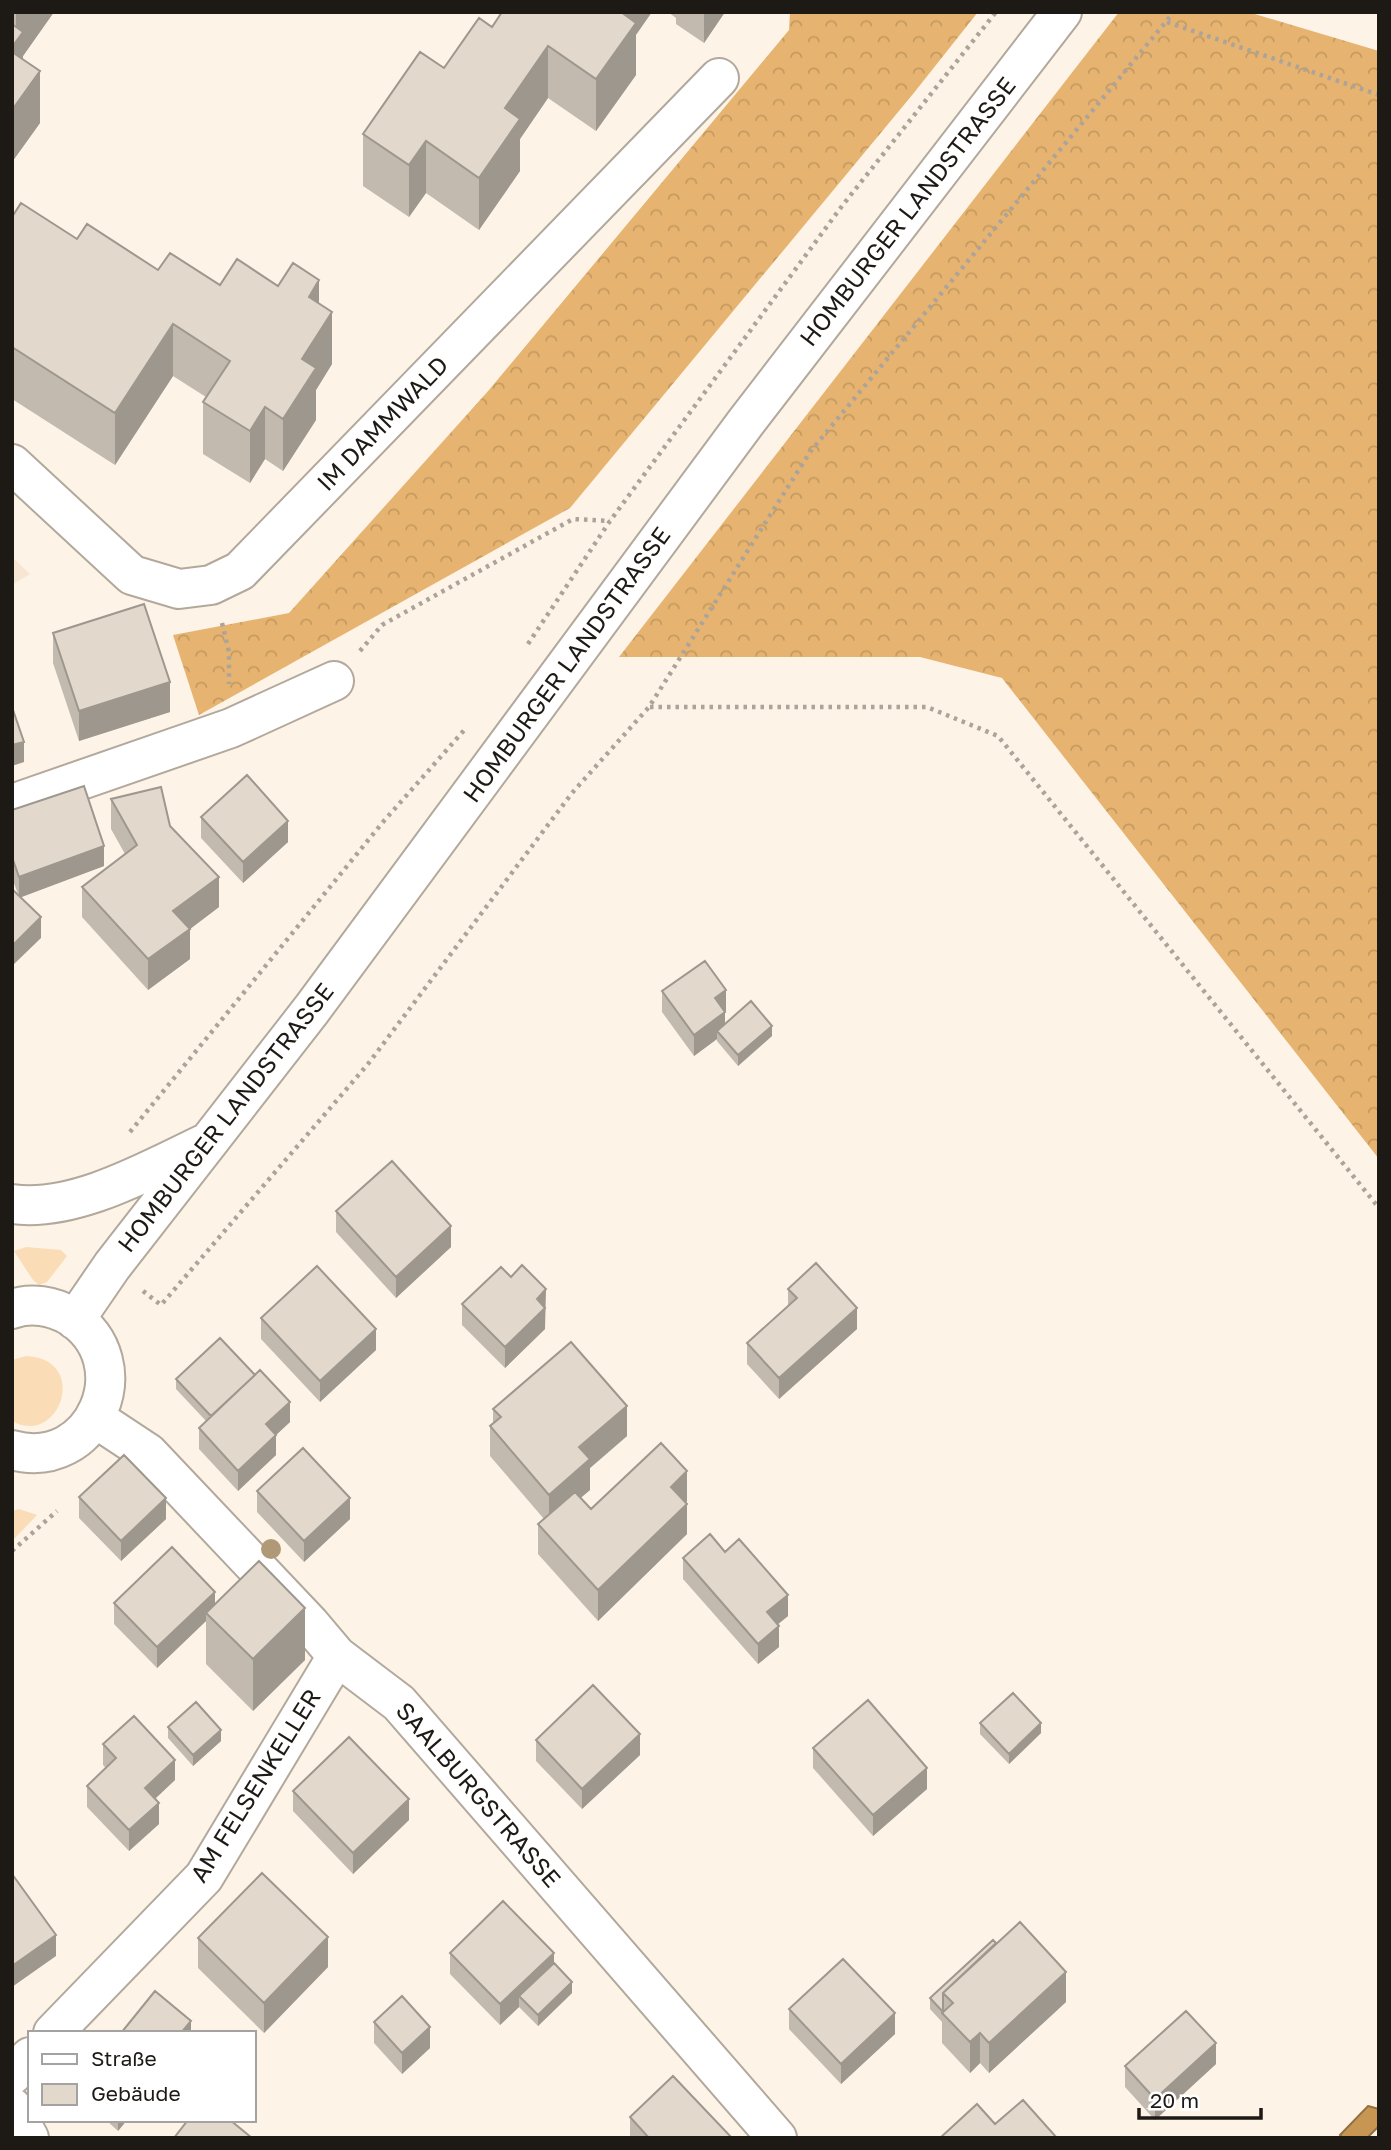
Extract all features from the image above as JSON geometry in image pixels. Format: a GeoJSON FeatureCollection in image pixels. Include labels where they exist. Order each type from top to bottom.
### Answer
{"type":"FeatureCollection","features":[{"type":"Feature","properties":{"kind":"street","name":"HOMBURGER LANDSTRASSE"},"geometry":{"type":"LineString","coordinates":[[75,1320],[112,1266],[312,1009],[746,422],[1062,12]]}},
{"type":"Feature","properties":{"kind":"street","name":"IM DAMMWALD"},"geometry":{"type":"LineString","coordinates":[[12,464],[132,575],[179,589],[211,585],[240,571],[719,78]]}},
{"type":"Feature","properties":{"kind":"street"},"geometry":{"type":"LineString","coordinates":[[12,804],[231,728],[334,681]]}},
{"type":"Feature","properties":{"kind":"street"},"geometry":{"type":"LineString","coordinates":[[12,1204],[33,1207],[104,1190],[209,1142]]}},
{"type":"Feature","properties":{"kind":"street"},"geometry":{"type":"LineString","coordinates":[[12,1309],[20,1306],[41,1306],[62,1311],[75,1320],[94,1338],[103,1357],[106,1378],[103,1399],[95,1418],[82,1434],[64,1446],[44,1452],[22,1453],[12,1450]]}},
{"type":"Feature","properties":{"kind":"street","name":"SAALBURGSTRASSE"},"geometry":{"type":"LineString","coordinates":[[95,1418],[148,1453],[337,1656],[399,1703],[777,2138]]}},
{"type":"Feature","properties":{"kind":"street","name":"AM FELSENKELLER"},"geometry":{"type":"LineString","coordinates":[[55,2031],[204,1877],[337,1656]]}},
{"type":"Feature","properties":{"kind":"street"},"geometry":{"type":"LineString","coordinates":[[12,2075],[28,2059]]}},
{"type":"Feature","properties":{"kind":"street"},"geometry":{"type":"LineString","coordinates":[[12,2107],[29,2138]]}},
{"type":"Feature","properties":{"kind":"path"},"geometry":{"type":"LineString","coordinates":[[521,654],[610,521],[842,205],[996,12]]}},
{"type":"Feature","properties":{"kind":"path"},"geometry":{"type":"LineString","coordinates":[[161,1306],[368,1064],[572,793],[649,707],[810,452],[1174,12]]}},
{"type":"Feature","properties":{"kind":"path"},"geometry":{"type":"LineString","coordinates":[[1167,22],[1379,95]]}},
{"type":"Feature","properties":{"kind":"path"},"geometry":{"type":"LineString","coordinates":[[334,681],[382,625],[573,519],[610,521]]}},
{"type":"Feature","properties":{"kind":"path"},"geometry":{"type":"LineString","coordinates":[[219,613],[229,652],[229,691]]}},
{"type":"Feature","properties":{"kind":"path"},"geometry":{"type":"LineString","coordinates":[[649,707],[927,707],[998,736],[1379,1209]]}},
{"type":"Feature","properties":{"kind":"path"},"geometry":{"type":"LineString","coordinates":[[128,1135],[383,822],[474,719]]}},
{"type":"Feature","properties":{"kind":"path"},"geometry":{"type":"LineString","coordinates":[[12,1551],[57,1511]]}},
{"type":"Feature","properties":{"kind":"shaded area"},"geometry":{"type":"Polygon","coordinates":[[[12,557],[30,574],[12,585],[12,557]]]}},
{"type":"Feature","properties":{"kind":"shaded area"},"geometry":{"type":"Polygon","coordinates":[[[26,1247],[61,1250],[67,1256],[47,1282],[39,1285],[14,1251],[26,1247]]]}},
{"type":"Feature","properties":{"kind":"shaded area"},"geometry":{"type":"Polygon","coordinates":[[[26,1356],[46,1361],[58,1371],[63,1385],[61,1400],[54,1413],[43,1423],[29,1426],[12,1421],[12,1360],[26,1356]]]}},
{"type":"Feature","properties":{"kind":"shaded area"},"geometry":{"type":"Polygon","coordinates":[[[19,1509],[37,1515],[12,1541],[12,1511],[19,1509]]]}},
{"type":"Feature","properties":{"kind":"shaded area"},"geometry":{"type":"Polygon","coordinates":[[[1368,2106],[1379,2109],[1379,2126],[1367,2138],[1343,2138],[1340,2135],[1368,2106]]]}},
{"type":"Feature","properties":{"kind":"green space"},"geometry":{"type":"Polygon","coordinates":[[[790,12],[978,12],[570,508],[199,715],[173,635],[289,613],[489,390],[789,30],[790,12]]]}},
{"type":"Feature","properties":{"kind":"green space"},"geometry":{"type":"Polygon","coordinates":[[[1119,12],[1248,12],[1379,51],[1379,1159],[1002,678],[920,657],[619,657],[1119,12]]]}},
{"type":"Feature","properties":{"kind":"building"},"geometry":{"type":"Polygon","coordinates":[[[502,12],[621,12],[636,23],[596,79],[548,46],[505,108],[520,119],[479,178],[426,141],[409,165],[363,134],[420,52],[444,68],[479,18],[492,27],[502,12]]]}},
{"type":"Feature","properties":{"kind":"building"},"geometry":{"type":"Polygon","coordinates":[[[12,24],[23,32],[12,47],[12,24]]]}},
{"type":"Feature","properties":{"kind":"building"},"geometry":{"type":"Polygon","coordinates":[[[12,52],[40,71],[12,110],[12,52]]]}},
{"type":"Feature","properties":{"kind":"building"},"geometry":{"type":"Polygon","coordinates":[[[21,203],[77,239],[87,224],[158,270],[170,253],[220,285],[237,259],[278,286],[293,263],[319,280],[309,297],[332,312],[302,359],[316,368],[283,419],[265,407],[250,431],[203,402],[230,361],[173,324],[115,413],[12,347],[12,217],[21,203]]]}},
{"type":"Feature","properties":{"kind":"building"},"geometry":{"type":"Polygon","coordinates":[[[144,604],[170,682],[79,711],[53,633],[144,604]]]}},
{"type":"Feature","properties":{"kind":"building"},"geometry":{"type":"Polygon","coordinates":[[[12,707],[24,742],[12,745],[12,707]]]}},
{"type":"Feature","properties":{"kind":"building"},"geometry":{"type":"Polygon","coordinates":[[[247,775],[288,821],[243,862],[201,817],[247,775]]]}},
{"type":"Feature","properties":{"kind":"building"},"geometry":{"type":"Polygon","coordinates":[[[84,786],[104,846],[19,877],[12,857],[12,810],[84,786]]]}},
{"type":"Feature","properties":{"kind":"building"},"geometry":{"type":"Polygon","coordinates":[[[161,787],[170,826],[219,877],[173,911],[190,929],[148,959],[82,887],[137,845],[111,799],[161,787]]]}},
{"type":"Feature","properties":{"kind":"building"},"geometry":{"type":"Polygon","coordinates":[[[12,889],[41,917],[12,946],[12,889]]]}},
{"type":"Feature","properties":{"kind":"building"},"geometry":{"type":"Polygon","coordinates":[[[705,961],[726,990],[715,998],[725,1012],[694,1035],[662,991],[705,961]]]}},
{"type":"Feature","properties":{"kind":"building"},"geometry":{"type":"Polygon","coordinates":[[[751,1001],[772,1026],[738,1055],[717,1031],[751,1001]]]}},
{"type":"Feature","properties":{"kind":"building"},"geometry":{"type":"Polygon","coordinates":[[[392,1161],[451,1226],[396,1277],[336,1211],[392,1161]]]}},
{"type":"Feature","properties":{"kind":"building"},"geometry":{"type":"Polygon","coordinates":[[[816,1263],[857,1308],[779,1378],[747,1343],[797,1298],[788,1289],[816,1263]]]}},
{"type":"Feature","properties":{"kind":"building"},"geometry":{"type":"Polygon","coordinates":[[[522,1265],[546,1289],[537,1299],[545,1308],[505,1347],[462,1304],[501,1267],[511,1277],[522,1265]]]}},
{"type":"Feature","properties":{"kind":"building"},"geometry":{"type":"Polygon","coordinates":[[[317,1266],[376,1329],[320,1381],[261,1318],[317,1266]]]}},
{"type":"Feature","properties":{"kind":"building"},"geometry":{"type":"Polygon","coordinates":[[[220,1338],[255,1375],[211,1416],[176,1379],[220,1338]]]}},
{"type":"Feature","properties":{"kind":"building"},"geometry":{"type":"Polygon","coordinates":[[[571,1342],[627,1406],[579,1447],[590,1459],[549,1495],[490,1426],[501,1417],[493,1409],[571,1342]]]}},
{"type":"Feature","properties":{"kind":"building"},"geometry":{"type":"Polygon","coordinates":[[[260,1370],[290,1402],[266,1424],[276,1435],[238,1471],[199,1428],[260,1370]]]}},
{"type":"Feature","properties":{"kind":"building"},"geometry":{"type":"Polygon","coordinates":[[[661,1443],[687,1471],[671,1487],[687,1504],[598,1590],[538,1524],[575,1492],[591,1509],[661,1443]]]}},
{"type":"Feature","properties":{"kind":"building"},"geometry":{"type":"Polygon","coordinates":[[[303,1448],[350,1498],[304,1541],[257,1491],[303,1448]]]}},
{"type":"Feature","properties":{"kind":"building"},"geometry":{"type":"Polygon","coordinates":[[[124,1455],[166,1498],[121,1541],[79,1497],[124,1455]]]}},
{"type":"Feature","properties":{"kind":"building"},"geometry":{"type":"Polygon","coordinates":[[[710,1534],[725,1552],[739,1539],[788,1595],[767,1612],[779,1626],[758,1644],[683,1558],[710,1534]]]}},
{"type":"Feature","properties":{"kind":"building"},"geometry":{"type":"Polygon","coordinates":[[[172,1547],[215,1592],[157,1647],[114,1603],[172,1547]]]}},
{"type":"Feature","properties":{"kind":"building"},"geometry":{"type":"Polygon","coordinates":[[[259,1561],[305,1608],[253,1659],[206,1613],[259,1561]]]}},
{"type":"Feature","properties":{"kind":"building"},"geometry":{"type":"Polygon","coordinates":[[[593,1685],[640,1734],[582,1789],[536,1740],[593,1685]]]}},
{"type":"Feature","properties":{"kind":"building"},"geometry":{"type":"Polygon","coordinates":[[[1013,1693],[1041,1723],[1009,1754],[980,1723],[1013,1693]]]}},
{"type":"Feature","properties":{"kind":"building"},"geometry":{"type":"Polygon","coordinates":[[[868,1700],[927,1768],[873,1815],[813,1748],[868,1700]]]}},
{"type":"Feature","properties":{"kind":"building"},"geometry":{"type":"Polygon","coordinates":[[[196,1702],[221,1730],[193,1755],[168,1727],[196,1702]]]}},
{"type":"Feature","properties":{"kind":"building"},"geometry":{"type":"Polygon","coordinates":[[[134,1716],[175,1760],[145,1788],[159,1803],[129,1830],[87,1786],[116,1758],[103,1744],[134,1716]]]}},
{"type":"Feature","properties":{"kind":"building"},"geometry":{"type":"Polygon","coordinates":[[[349,1737],[409,1799],[353,1853],[293,1791],[349,1737]]]}},
{"type":"Feature","properties":{"kind":"building"},"geometry":{"type":"Polygon","coordinates":[[[262,1873],[328,1937],[264,2003],[198,1938],[262,1873]]]}},
{"type":"Feature","properties":{"kind":"building"},"geometry":{"type":"Polygon","coordinates":[[[12,1874],[56,1935],[12,1966],[12,1874]]]}},
{"type":"Feature","properties":{"kind":"building"},"geometry":{"type":"Polygon","coordinates":[[[503,1901],[554,1953],[500,2004],[450,1953],[503,1901]]]}},
{"type":"Feature","properties":{"kind":"building"},"geometry":{"type":"Polygon","coordinates":[[[1020,1922],[1066,1972],[989,2043],[980,2033],[970,2042],[942,2013],[953,2003],[943,1993],[1020,1922]]]}},
{"type":"Feature","properties":{"kind":"building"},"geometry":{"type":"Polygon","coordinates":[[[993,1940],[996,1943],[943,1993],[943,2012],[930,1998],[993,1940]]]}},
{"type":"Feature","properties":{"kind":"building"},"geometry":{"type":"Polygon","coordinates":[[[843,1959],[895,2013],[841,2064],[789,2009],[843,1959]]]}},
{"type":"Feature","properties":{"kind":"building"},"geometry":{"type":"Polygon","coordinates":[[[554,1963],[572,1982],[538,2015],[519,1996],[554,1963]]]}},
{"type":"Feature","properties":{"kind":"building"},"geometry":{"type":"Polygon","coordinates":[[[155,1991],[191,2021],[183,2031],[123,2031],[155,1991]]]}},
{"type":"Feature","properties":{"kind":"building"},"geometry":{"type":"Polygon","coordinates":[[[402,1996],[430,2027],[402,2053],[374,2022],[402,1996]]]}},
{"type":"Feature","properties":{"kind":"building"},"geometry":{"type":"Polygon","coordinates":[[[1186,2011],[1216,2043],[1155,2099],[1125,2066],[1186,2011]]]}},
{"type":"Feature","properties":{"kind":"building"},"geometry":{"type":"Polygon","coordinates":[[[673,2076],[732,2138],[649,2138],[630,2117],[673,2076]]]}},
{"type":"Feature","properties":{"kind":"building"},"geometry":{"type":"Polygon","coordinates":[[[1023,2100],[1057,2138],[940,2138],[977,2104],[995,2124],[1023,2100]]]}},
{"type":"Feature","properties":{"kind":"building"},"geometry":{"type":"Polygon","coordinates":[[[186,2122],[232,2122],[252,2138],[174,2138],[186,2122]]]}}]}
